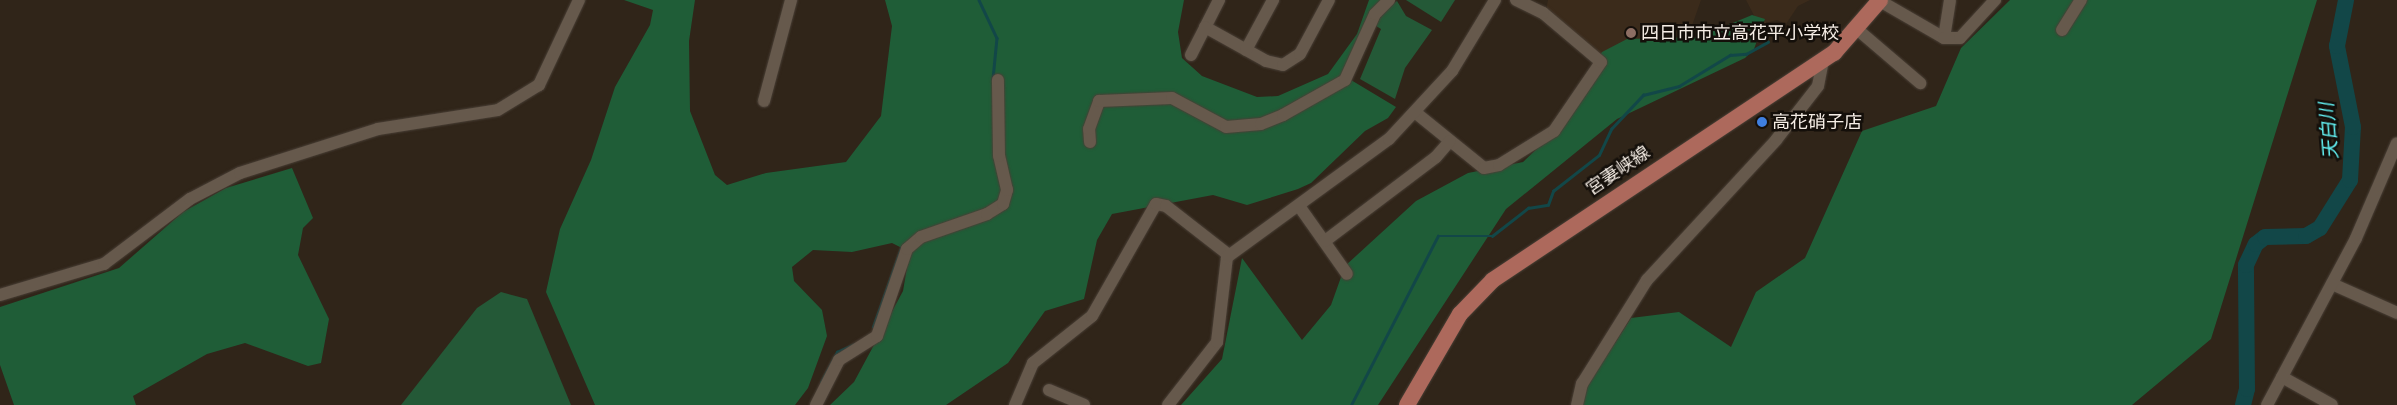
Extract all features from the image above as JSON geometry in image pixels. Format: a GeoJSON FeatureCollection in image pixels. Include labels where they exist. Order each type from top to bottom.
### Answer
{"type":"FeatureCollection","features":[{"type":"Feature","properties":{"kind":"main road","name":"宮妻峡線"},"geometry":{"type":"LineString","coordinates":[[1407,405],[1460,314],[1493,280],[1824,61],[1858,30],[1880,0]]}},
{"type":"Feature","properties":{"kind":"street"},"geometry":{"type":"LineString","coordinates":[[0,295],[104,264],[190,199],[240,173],[369,131],[498,110],[539,85],[579,0]]}},
{"type":"Feature","properties":{"kind":"street"},"geometry":{"type":"LineString","coordinates":[[764,101],[791,0]]}},
{"type":"Feature","properties":{"kind":"street"},"geometry":{"type":"LineString","coordinates":[[1191,55],[1219,0]]}},
{"type":"Feature","properties":{"kind":"street"},"geometry":{"type":"LineString","coordinates":[[1246,50],[1273,0]]}},
{"type":"Feature","properties":{"kind":"street"},"geometry":{"type":"LineString","coordinates":[[1205,27],[1246,50],[1287,65],[1300,54],[1329,0]]}},
{"type":"Feature","properties":{"kind":"street"},"geometry":{"type":"LineString","coordinates":[[1090,142],[1089,129],[1099,101],[1172,98],[1226,127],[1261,124],[1283,115],[1345,80],[1375,14],[1389,0]]}},
{"type":"Feature","properties":{"kind":"street"},"geometry":{"type":"LineString","coordinates":[[1168,405],[1217,342],[1229,255],[1376,150],[1416,113],[1470,46],[1494,0]]}},
{"type":"Feature","properties":{"kind":"street"},"geometry":{"type":"LineString","coordinates":[[1416,113],[1475,163],[1491,168],[1544,140],[1564,116],[1601,62],[1542,5],[1516,0]]}},
{"type":"Feature","properties":{"kind":"street"},"geometry":{"type":"LineString","coordinates":[[1880,0],[1944,38],[1960,38],[1996,0]]}},
{"type":"Feature","properties":{"kind":"street"},"geometry":{"type":"LineString","coordinates":[[1944,38],[1950,0]]}},
{"type":"Feature","properties":{"kind":"street"},"geometry":{"type":"LineString","coordinates":[[2062,30],[2081,0]]}},
{"type":"Feature","properties":{"kind":"street"},"geometry":{"type":"LineString","coordinates":[[1858,30],[1920,83]]}},
{"type":"Feature","properties":{"kind":"street"},"geometry":{"type":"LineString","coordinates":[[1577,405],[1582,384],[1648,280],[1776,140],[1818,86],[1824,61]]}},
{"type":"Feature","properties":{"kind":"street"},"geometry":{"type":"LineString","coordinates":[[816,405],[839,360],[877,336],[907,249],[921,237],[987,214],[1003,204],[1007,190],[999,156],[998,80]]}},
{"type":"Feature","properties":{"kind":"street"},"geometry":{"type":"LineString","coordinates":[[1325,241],[1426,165],[1450,141]]}},
{"type":"Feature","properties":{"kind":"street"},"geometry":{"type":"LineString","coordinates":[[2266,405],[2332,284],[2397,143]]}},
{"type":"Feature","properties":{"kind":"street"},"geometry":{"type":"LineString","coordinates":[[1015,405],[1033,363],[1092,316],[1156,204],[1166,206],[1229,255]]}},
{"type":"Feature","properties":{"kind":"street"},"geometry":{"type":"LineString","coordinates":[[1299,206],[1347,274]]}},
{"type":"Feature","properties":{"kind":"street"},"geometry":{"type":"LineString","coordinates":[[2332,284],[2397,313]]}},
{"type":"Feature","properties":{"kind":"street"},"geometry":{"type":"LineString","coordinates":[[2282,377],[2332,405]]}},
{"type":"Feature","properties":{"kind":"street"},"geometry":{"type":"LineString","coordinates":[[1049,390],[1084,405]]}},
{"type":"Feature","properties":{"kind":"shaded area","name":"四日市市立高花平小学校"},"geometry":{"type":"Polygon","coordinates":[[[1548,0],[1701,0],[1688,37],[1656,41],[1605,60],[1546,11],[1548,0]]]}},
{"type":"Feature","properties":{"kind":"shaded area"},"geometry":{"type":"Polygon","coordinates":[[[1746,0],[1810,0],[1798,6],[1786,24],[1777,20],[1759,25],[1746,0]]]}},
{"type":"Feature","properties":{"kind":"green space"},"geometry":{"type":"Polygon","coordinates":[[[624,0],[695,0],[689,41],[690,111],[715,175],[727,185],[766,173],[846,162],[881,116],[892,26],[885,0],[1184,0],[1178,32],[1182,58],[1202,76],[1257,97],[1278,96],[1328,74],[1357,34],[1369,0],[1383,0],[1351,80],[1396,107],[1388,118],[1365,131],[1311,183],[1298,189],[1247,205],[1213,195],[1112,214],[1097,240],[1084,299],[1045,311],[1008,363],[946,405],[830,405],[854,382],[903,291],[908,261],[904,249],[892,243],[852,252],[813,250],[792,267],[794,281],[822,310],[827,336],[808,388],[795,405],[595,405],[546,292],[560,229],[591,160],[615,87],[650,25],[653,10],[624,0]]]}},
{"type":"Feature","properties":{"kind":"green space"},"geometry":{"type":"Polygon","coordinates":[[[1406,0],[1455,0],[1441,22],[1406,0]]]}},
{"type":"Feature","properties":{"kind":"green space"},"geometry":{"type":"Polygon","coordinates":[[[2010,0],[2317,0],[2211,339],[2132,405],[1583,405],[1585,389],[1631,318],[1679,312],[1731,347],[1756,292],[1805,258],[1862,131],[1936,106],[1961,48],[2010,0]]]}},
{"type":"Feature","properties":{"kind":"green space"},"geometry":{"type":"Polygon","coordinates":[[[1397,1],[1406,16],[1432,30],[1405,68],[1395,99],[1360,79],[1381,29],[1376,26],[1384,10],[1397,1]]]}},
{"type":"Feature","properties":{"kind":"green space"},"geometry":{"type":"Polygon","coordinates":[[[1752,15],[1765,19],[1754,49],[1745,58],[1617,119],[1506,209],[1378,405],[1181,405],[1222,359],[1242,258],[1302,340],[1331,305],[1345,266],[1416,201],[1468,173],[1523,162],[1544,142],[1602,52],[1627,39],[1699,37],[1752,15]]]}},
{"type":"Feature","properties":{"kind":"green space"},"geometry":{"type":"Polygon","coordinates":[[[292,168],[313,218],[303,228],[298,255],[329,319],[321,363],[308,366],[245,343],[207,354],[133,396],[136,405],[14,405],[0,365],[0,307],[119,268],[183,212],[226,188],[292,168]]]}},
{"type":"Feature","properties":{"kind":"green space"},"geometry":{"type":"Polygon","coordinates":[[[501,292],[527,299],[571,405],[401,405],[477,308],[501,292]]]}},
{"type":"Feature","properties":{"kind":"waterway"},"geometry":{"type":"LineString","coordinates":[[979,0],[997,38],[993,79]]}},
{"type":"Feature","properties":{"kind":"waterway","name":"天白川"},"geometry":{"type":"LineString","coordinates":[[2243,405],[2247,389],[2246,265],[2256,244],[2265,237],[2306,236],[2320,228],[2350,180],[2353,127],[2337,46],[2346,0]]}},
{"type":"Feature","properties":{"kind":"waterway"},"geometry":{"type":"LineString","coordinates":[[1351,405],[1438,236],[1492,236],[1528,208],[1548,205],[1553,191],[1599,155],[1611,129],[1643,95],[1679,86],[1730,55],[1746,54],[1768,42]]}},
{"type":"Feature","properties":{"kind":"waterway"},"geometry":{"type":"LineString","coordinates":[[873,327],[901,248]]}},
{"type":"Feature","properties":{"kind":"waterway"},"geometry":{"type":"LineString","coordinates":[[821,382],[837,352],[854,344]]}},
{"type":"Feature","properties":{"kind":"place","name":"四日市市立高花平小学校"},"geometry":{"type":"Point","coordinates":[1631,33]}},
{"type":"Feature","properties":{"kind":"place","name":"高花硝子店"},"geometry":{"type":"Point","coordinates":[1762,122]}}]}
